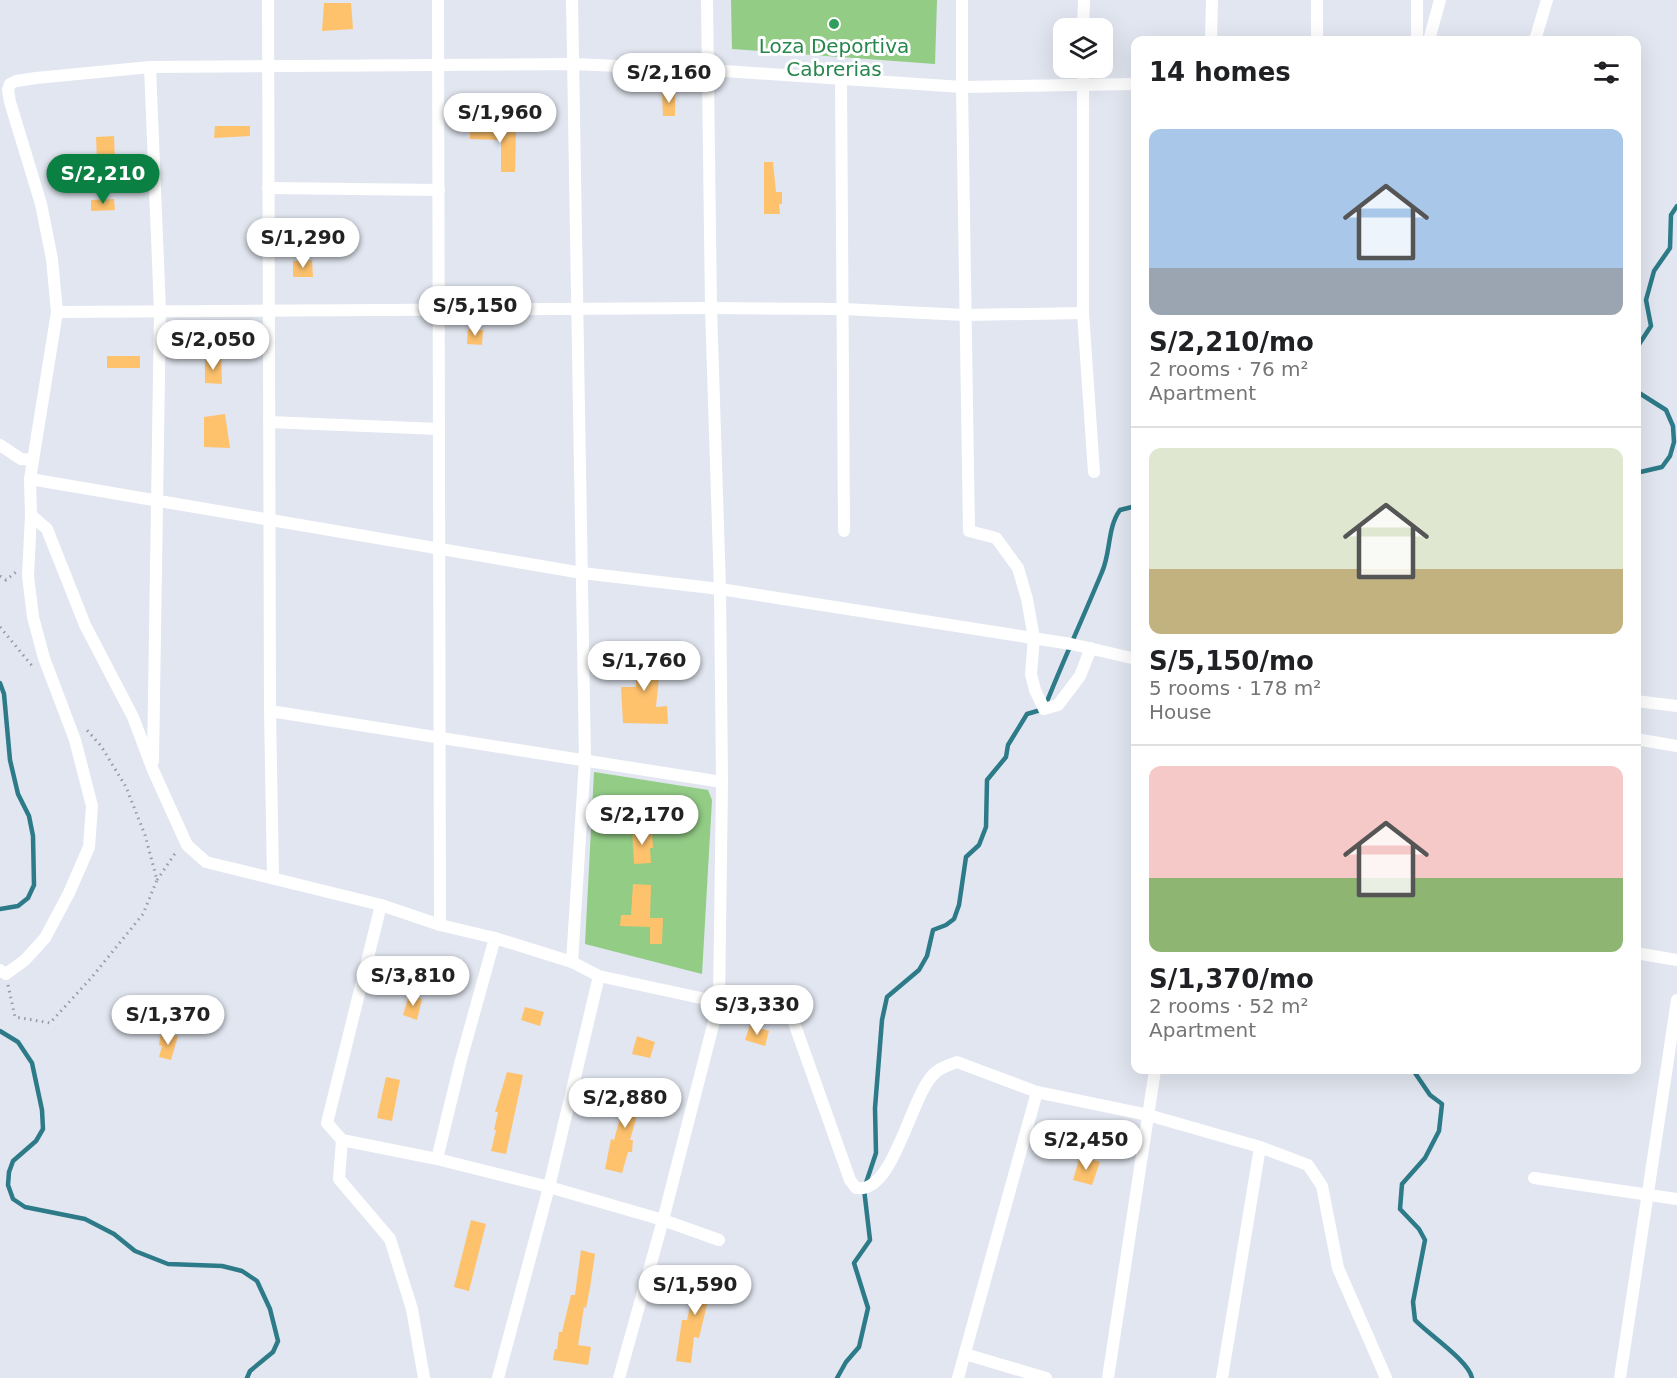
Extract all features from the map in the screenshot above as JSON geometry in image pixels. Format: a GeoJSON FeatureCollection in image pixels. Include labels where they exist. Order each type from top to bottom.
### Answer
{"type":"FeatureCollection","features":[{"type":"Feature","properties":{"kind":"street"},"geometry":{"type":"LineString","coordinates":[[268,0],[270,711],[273,877]]}},
{"type":"Feature","properties":{"kind":"street"},"geometry":{"type":"LineString","coordinates":[[438,0],[440,925]]}},
{"type":"Feature","properties":{"kind":"street"},"geometry":{"type":"LineString","coordinates":[[572,0],[585,760],[572,962]]}},
{"type":"Feature","properties":{"kind":"street"},"geometry":{"type":"LineString","coordinates":[[619,1378],[663,1221],[719,1002],[722,782],[720,590],[711,308],[710,70],[707,0]]}},
{"type":"Feature","properties":{"kind":"street"},"geometry":{"type":"LineString","coordinates":[[962,0],[969,531],[996,538],[1018,568],[1027,599],[1034,638],[1031,674],[1035,690],[1044,709],[1058,705],[1080,675],[1091,648]]}},
{"type":"Feature","properties":{"kind":"street"},"geometry":{"type":"LineString","coordinates":[[1083,18],[1084,0]]}},
{"type":"Feature","properties":{"kind":"street"},"geometry":{"type":"LineString","coordinates":[[1211,36],[1212,0]]}},
{"type":"Feature","properties":{"kind":"street"},"geometry":{"type":"LineString","coordinates":[[1317,0],[1317,36]]}},
{"type":"Feature","properties":{"kind":"street"},"geometry":{"type":"LineString","coordinates":[[1417,36],[1418,0]]}},
{"type":"Feature","properties":{"kind":"street"},"geometry":{"type":"LineString","coordinates":[[1430,36],[1440,0]]}},
{"type":"Feature","properties":{"kind":"street"},"geometry":{"type":"LineString","coordinates":[[1536,36],[1547,0]]}},
{"type":"Feature","properties":{"kind":"street"},"geometry":{"type":"LineString","coordinates":[[0,970],[6,974],[25,960],[45,938],[69,893],[89,847],[92,806],[75,740],[44,658],[33,617],[28,576],[32,515],[30,479],[57,312],[51,259],[41,204],[10,102],[9,86],[16,81],[150,67],[574,64],[710,70],[962,87],[1131,84]]}},
{"type":"Feature","properties":{"kind":"street"},"geometry":{"type":"LineString","coordinates":[[150,67],[160,310],[153,770]]}},
{"type":"Feature","properties":{"kind":"street"},"geometry":{"type":"LineString","coordinates":[[1083,78],[1083,313],[1094,472]]}},
{"type":"Feature","properties":{"kind":"street"},"geometry":{"type":"LineString","coordinates":[[841,80],[844,531]]}},
{"type":"Feature","properties":{"kind":"street"},"geometry":{"type":"LineString","coordinates":[[268,188],[439,190]]}},
{"type":"Feature","properties":{"kind":"street"},"geometry":{"type":"LineString","coordinates":[[57,312],[711,308],[843,309],[965,315],[1083,313]]}},
{"type":"Feature","properties":{"kind":"street"},"geometry":{"type":"LineString","coordinates":[[269,422],[439,429]]}},
{"type":"Feature","properties":{"kind":"street"},"geometry":{"type":"LineString","coordinates":[[0,445],[21,459],[33,460]]}},
{"type":"Feature","properties":{"kind":"street"},"geometry":{"type":"LineString","coordinates":[[30,479],[582,573],[720,590],[1034,638],[1131,658]]}},
{"type":"Feature","properties":{"kind":"street"},"geometry":{"type":"LineString","coordinates":[[32,515],[47,529],[85,625],[133,717],[153,770],[187,845],[206,862],[381,905],[440,925],[495,938],[572,962],[599,976],[719,1002],[781,1009],[792,1017],[850,1180],[856,1188],[864,1189],[877,1183],[888,1167],[914,1108],[934,1073],[957,1062],[1037,1092],[1148,1115],[1260,1147],[1308,1165],[1323,1186],[1338,1268],[1386,1378]]}},
{"type":"Feature","properties":{"kind":"street"},"geometry":{"type":"LineString","coordinates":[[1641,702],[1677,706]]}},
{"type":"Feature","properties":{"kind":"street"},"geometry":{"type":"LineString","coordinates":[[270,711],[722,782]]}},
{"type":"Feature","properties":{"kind":"street"},"geometry":{"type":"LineString","coordinates":[[1641,740],[1677,746]]}},
{"type":"Feature","properties":{"kind":"street"},"geometry":{"type":"LineString","coordinates":[[381,905],[327,1123],[342,1140],[436,1159],[549,1187],[719,1240]]}},
{"type":"Feature","properties":{"kind":"street"},"geometry":{"type":"LineString","coordinates":[[436,1159],[495,938]]}},
{"type":"Feature","properties":{"kind":"street"},"geometry":{"type":"LineString","coordinates":[[1641,954],[1677,960]]}},
{"type":"Feature","properties":{"kind":"street"},"geometry":{"type":"LineString","coordinates":[[498,1378],[549,1187],[599,976]]}},
{"type":"Feature","properties":{"kind":"street"},"geometry":{"type":"LineString","coordinates":[[1620,1378],[1677,1000]]}},
{"type":"Feature","properties":{"kind":"street"},"geometry":{"type":"LineString","coordinates":[[1108,1378],[1154,1074]]}},
{"type":"Feature","properties":{"kind":"street"},"geometry":{"type":"LineString","coordinates":[[958,1378],[1037,1092]]}},
{"type":"Feature","properties":{"kind":"street"},"geometry":{"type":"LineString","coordinates":[[342,1140],[339,1179],[390,1239],[412,1309],[424,1378]]}},
{"type":"Feature","properties":{"kind":"street"},"geometry":{"type":"LineString","coordinates":[[1222,1378],[1260,1147]]}},
{"type":"Feature","properties":{"kind":"street"},"geometry":{"type":"LineString","coordinates":[[1534,1178],[1677,1199]]}},
{"type":"Feature","properties":{"kind":"street"},"geometry":{"type":"LineString","coordinates":[[965,1354],[1046,1378]]}},
{"type":"Feature","properties":{"kind":"path"},"geometry":{"type":"LineString","coordinates":[[157,880],[173,853],[187,845]]}},
{"type":"Feature","properties":{"kind":"green space","name":"Loza Deportiva Cabrerias"},"geometry":{"type":"Polygon","coordinates":[[[731,0],[937,0],[935,64],[732,49],[731,0]]]}},
{"type":"Feature","properties":{"kind":"green space"},"geometry":{"type":"Polygon","coordinates":[[[594,772],[708,790],[712,800],[702,974],[585,944],[594,772]]]}},
{"type":"Feature","properties":{"kind":"building"},"geometry":{"type":"Polygon","coordinates":[[[324,3],[351,3],[353,29],[322,31],[324,3]]]}},
{"type":"Feature","properties":{"kind":"building"},"geometry":{"type":"Polygon","coordinates":[[[662,93],[675,93],[675,116],[663,116],[662,93]]]}},
{"type":"Feature","properties":{"kind":"building"},"geometry":{"type":"Polygon","coordinates":[[[215,126],[250,126],[250,136],[214,138],[215,126]]]}},
{"type":"Feature","properties":{"kind":"building"},"geometry":{"type":"Polygon","coordinates":[[[516,127],[515,172],[501,172],[501,140],[470,139],[470,128],[516,127]]]}},
{"type":"Feature","properties":{"kind":"building"},"geometry":{"type":"Polygon","coordinates":[[[114,136],[115,160],[97,160],[96,137],[114,136]]]}},
{"type":"Feature","properties":{"kind":"building"},"geometry":{"type":"Polygon","coordinates":[[[764,162],[773,162],[776,192],[782,192],[782,204],[779,204],[780,214],[764,214],[764,162]]]}},
{"type":"Feature","properties":{"kind":"building"},"geometry":{"type":"Polygon","coordinates":[[[114,199],[115,210],[91,211],[91,200],[114,199]]]}},
{"type":"Feature","properties":{"kind":"building"},"geometry":{"type":"Polygon","coordinates":[[[312,260],[313,277],[293,277],[293,261],[312,260]]]}},
{"type":"Feature","properties":{"kind":"building"},"geometry":{"type":"Polygon","coordinates":[[[468,329],[483,330],[482,345],[467,344],[468,329]]]}},
{"type":"Feature","properties":{"kind":"building"},"geometry":{"type":"Polygon","coordinates":[[[107,356],[140,356],[140,368],[107,368],[107,356]]]}},
{"type":"Feature","properties":{"kind":"building"},"geometry":{"type":"Polygon","coordinates":[[[205,359],[221,359],[222,384],[205,383],[205,359]]]}},
{"type":"Feature","properties":{"kind":"building"},"geometry":{"type":"Polygon","coordinates":[[[225,414],[230,448],[204,447],[204,417],[225,414]]]}},
{"type":"Feature","properties":{"kind":"building"},"geometry":{"type":"Polygon","coordinates":[[[656,648],[656,666],[660,667],[656,707],[667,706],[668,724],[623,723],[621,687],[636,687],[636,649],[656,648]]]}},
{"type":"Feature","properties":{"kind":"building"},"geometry":{"type":"Polygon","coordinates":[[[632,829],[652,829],[651,863],[634,864],[632,829]]]}},
{"type":"Feature","properties":{"kind":"building"},"geometry":{"type":"Polygon","coordinates":[[[633,884],[651,885],[650,918],[663,918],[662,944],[650,944],[650,927],[620,926],[621,915],[631,915],[633,884]]]}},
{"type":"Feature","properties":{"kind":"building"},"geometry":{"type":"Polygon","coordinates":[[[391,966],[407,970],[404,981],[388,978],[391,966]]]}},
{"type":"Feature","properties":{"kind":"building"},"geometry":{"type":"Polygon","coordinates":[[[409,995],[422,999],[417,1020],[403,1015],[409,995]]]}},
{"type":"Feature","properties":{"kind":"building"},"geometry":{"type":"Polygon","coordinates":[[[525,1007],[544,1012],[540,1026],[521,1020],[525,1007]]]}},
{"type":"Feature","properties":{"kind":"building"},"geometry":{"type":"Polygon","coordinates":[[[750,1025],[769,1031],[765,1046],[745,1040],[750,1025]]]}},
{"type":"Feature","properties":{"kind":"building"},"geometry":{"type":"Polygon","coordinates":[[[161,1033],[178,1036],[171,1060],[159,1057],[162,1046],[159,1045],[161,1033]]]}},
{"type":"Feature","properties":{"kind":"building"},"geometry":{"type":"Polygon","coordinates":[[[637,1036],[655,1042],[650,1058],[632,1054],[637,1036]]]}},
{"type":"Feature","properties":{"kind":"building"},"geometry":{"type":"Polygon","coordinates":[[[507,1072],[523,1075],[506,1154],[491,1151],[498,1112],[495,1112],[507,1072]]]}},
{"type":"Feature","properties":{"kind":"building"},"geometry":{"type":"Polygon","coordinates":[[[386,1077],[400,1080],[392,1121],[377,1118],[386,1077]]]}},
{"type":"Feature","properties":{"kind":"building"},"geometry":{"type":"Polygon","coordinates":[[[628,1081],[643,1084],[639,1101],[641,1102],[630,1140],[633,1140],[632,1152],[628,1152],[622,1173],[605,1169],[611,1139],[614,1140],[626,1096],[628,1081]]]}},
{"type":"Feature","properties":{"kind":"building"},"geometry":{"type":"Polygon","coordinates":[[[1080,1156],[1100,1162],[1092,1185],[1073,1180],[1080,1156]]]}},
{"type":"Feature","properties":{"kind":"building"},"geometry":{"type":"Polygon","coordinates":[[[471,1220],[486,1224],[469,1291],[454,1287],[471,1220]]]}},
{"type":"Feature","properties":{"kind":"building"},"geometry":{"type":"Polygon","coordinates":[[[581,1250],[595,1254],[578,1345],[591,1347],[588,1365],[553,1360],[571,1295],[575,1295],[581,1250]]]}},
{"type":"Feature","properties":{"kind":"building"},"geometry":{"type":"Polygon","coordinates":[[[698,1270],[714,1274],[699,1338],[694,1337],[691,1363],[676,1361],[682,1320],[687,1320],[698,1270]]]}},
{"type":"Feature","properties":{"kind":"waterway"},"geometry":{"type":"LineString","coordinates":[[1641,341],[1651,326],[1646,300],[1654,271],[1670,248],[1671,215],[1677,206]]}},
{"type":"Feature","properties":{"kind":"waterway"},"geometry":{"type":"LineString","coordinates":[[1641,394],[1666,410],[1673,426],[1674,442],[1670,456],[1662,467],[1641,472]]}},
{"type":"Feature","properties":{"kind":"waterway"},"geometry":{"type":"LineString","coordinates":[[837,1378],[846,1362],[859,1347],[868,1308],[854,1263],[870,1240],[864,1189],[876,1153],[875,1108],[882,1020],[887,997],[919,970],[927,956],[933,930],[954,919],[959,905],[966,857],[979,845],[986,827],[987,780],[1006,757],[1008,745],[1027,714],[1044,709],[1102,572],[1116,517],[1120,510],[1131,507]]}},
{"type":"Feature","properties":{"kind":"waterway"},"geometry":{"type":"LineString","coordinates":[[0,683],[4,694],[10,760],[18,794],[29,816],[33,836],[34,885],[28,898],[18,906],[0,909]]}},
{"type":"Feature","properties":{"kind":"waterway"},"geometry":{"type":"LineString","coordinates":[[0,1031],[18,1042],[32,1063],[42,1110],[43,1129],[36,1141],[13,1161],[9,1172],[8,1185],[13,1199],[25,1207],[85,1219],[114,1234],[135,1251],[168,1264],[222,1266],[242,1271],[257,1281],[270,1309],[278,1341],[273,1352],[250,1371],[247,1378]]}},
{"type":"Feature","properties":{"kind":"waterway"},"geometry":{"type":"LineString","coordinates":[[1416,1074],[1430,1095],[1442,1104],[1439,1131],[1425,1158],[1402,1184],[1400,1209],[1419,1229],[1425,1240],[1413,1302],[1415,1320],[1464,1364],[1472,1378]]}},
{"type":"Feature","properties":{"kind":"place","name":"Loza Deportiva Cabrerias"},"geometry":{"type":"Point","coordinates":[834,24]}}]}
